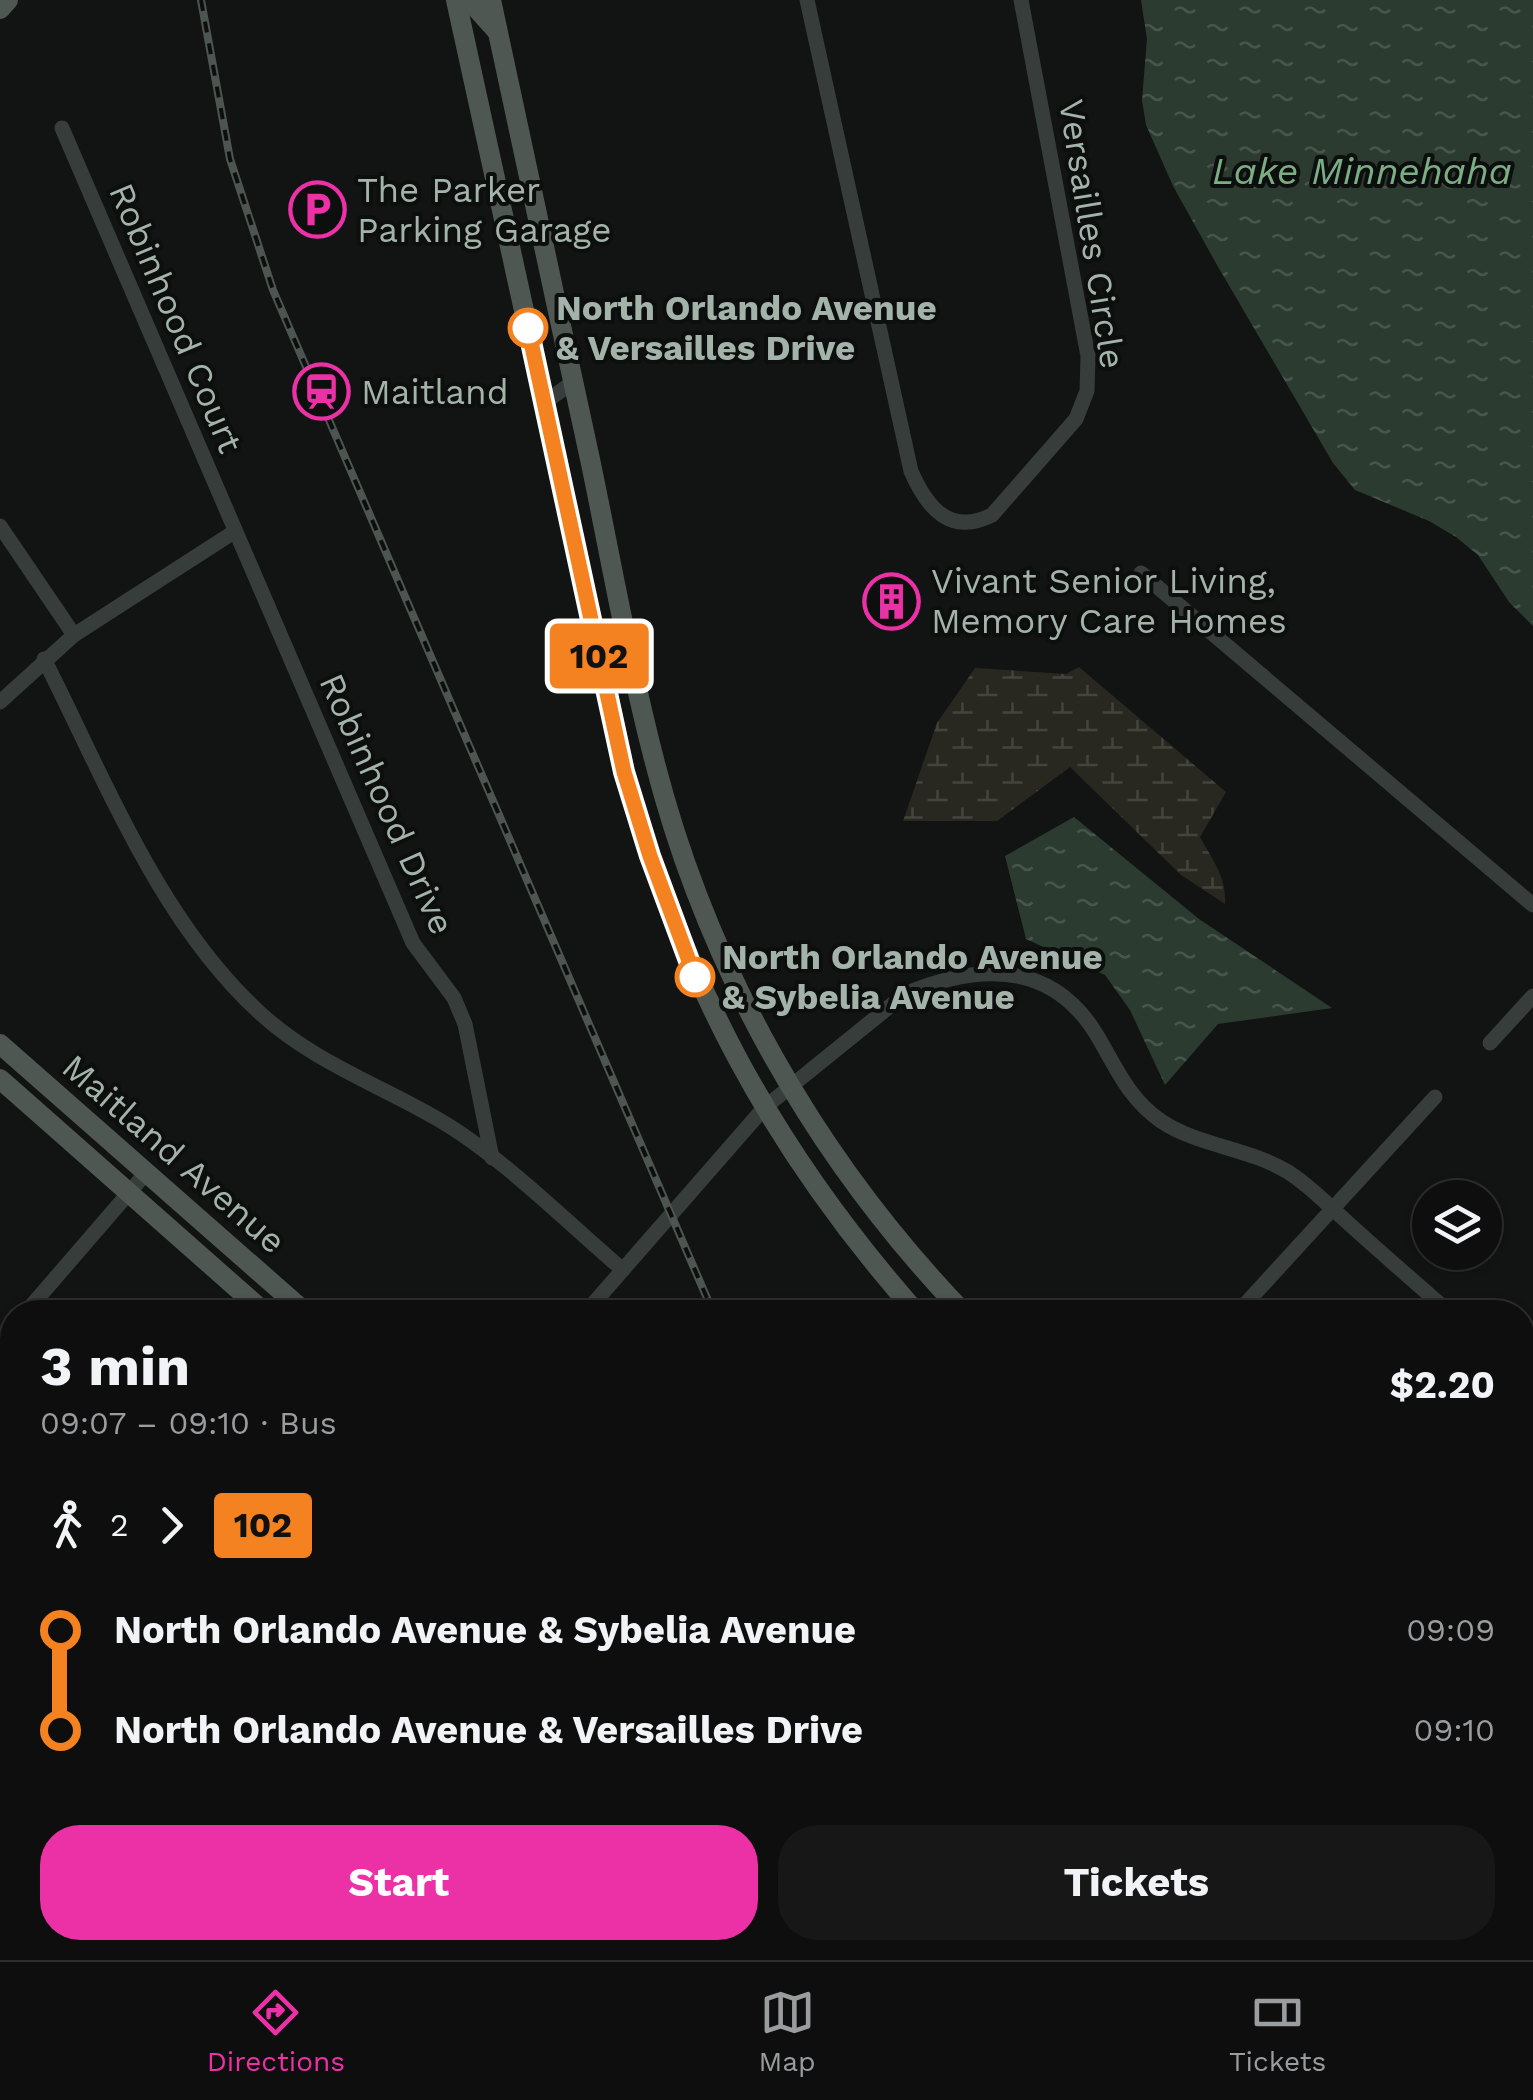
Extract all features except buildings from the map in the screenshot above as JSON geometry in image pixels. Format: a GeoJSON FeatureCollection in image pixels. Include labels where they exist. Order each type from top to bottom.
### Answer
{"type":"FeatureCollection","features":[{"type":"Feature","properties":{"kind":"main road"},"geometry":{"type":"LineString","coordinates":[[0,9],[8,0]]}},
{"type":"Feature","properties":{"kind":"main road"},"geometry":{"type":"LineString","coordinates":[[456,0],[621,756],[642,834],[702,991],[764,1108],[853,1239],[906,1300]]}},
{"type":"Feature","properties":{"kind":"main road"},"geometry":{"type":"LineString","coordinates":[[469,0],[498,32]]}},
{"type":"Feature","properties":{"kind":"main road"},"geometry":{"type":"LineString","coordinates":[[491,0],[660,780],[712,930],[790,1088],[884,1222],[952,1300]]}},
{"type":"Feature","properties":{"kind":"main road","name":"Maitland Avenue"},"geometry":{"type":"LineString","coordinates":[[0,1044],[290,1300]]}},
{"type":"Feature","properties":{"kind":"main road","name":"Maitland Avenue"},"geometry":{"type":"LineString","coordinates":[[0,1079],[250,1300]]}},
{"type":"Feature","properties":{"kind":"street","name":"Versailles Circle"},"geometry":{"type":"LineString","coordinates":[[807,0],[911,471],[919,490],[938,512],[954,522],[975,524],[992,515],[1076,419],[1087,391],[1088,356],[1021,0]]}},
{"type":"Feature","properties":{"kind":"street","name":"Robinhood Court"},"geometry":{"type":"LineString","coordinates":[[62,128],[234,532]]}},
{"type":"Feature","properties":{"kind":"street"},"geometry":{"type":"LineString","coordinates":[[544,403],[573,382]]}},
{"type":"Feature","properties":{"kind":"street"},"geometry":{"type":"LineString","coordinates":[[0,526],[74,635]]}},
{"type":"Feature","properties":{"kind":"street"},"geometry":{"type":"LineString","coordinates":[[0,702],[74,635],[234,532]]}},
{"type":"Feature","properties":{"kind":"street","name":"Robinhood Drive"},"geometry":{"type":"LineString","coordinates":[[234,532],[413,943],[454,998],[465,1024],[492,1158]]}},
{"type":"Feature","properties":{"kind":"street"},"geometry":{"type":"LineString","coordinates":[[1141,573],[1533,905]]}},
{"type":"Feature","properties":{"kind":"street"},"geometry":{"type":"LineString","coordinates":[[44,659],[158,884],[203,951],[260,1013],[314,1055],[443,1122],[492,1158],[623,1270]]}},
{"type":"Feature","properties":{"kind":"street"},"geometry":{"type":"LineString","coordinates":[[597,1300],[764,1108],[904,994],[932,982],[973,974],[1024,976],[1044,983],[1079,1010],[1124,1084],[1145,1110],[1172,1129],[1238,1149],[1288,1172],[1435,1300]]}},
{"type":"Feature","properties":{"kind":"street"},"geometry":{"type":"LineString","coordinates":[[1490,1043],[1533,996]]}},
{"type":"Feature","properties":{"kind":"street"},"geometry":{"type":"LineString","coordinates":[[1249,1300],[1435,1097]]}},
{"type":"Feature","properties":{"kind":"street"},"geometry":{"type":"LineString","coordinates":[[36,1300],[146,1172]]}},
{"type":"Feature","properties":{"kind":"green space"},"geometry":{"type":"Polygon","coordinates":[[[1079,667],[1226,792],[1200,837],[1221,877],[1225,904],[1181,875],[1070,767],[997,821],[903,821],[937,723],[975,668],[1066,674],[1079,667]]]}},
{"type":"Feature","properties":{"kind":"water","name":"Lake Minnehaha"},"geometry":{"type":"Polygon","coordinates":[[[1141,0],[1533,0],[1533,626],[1509,602],[1478,555],[1456,537],[1429,521],[1355,490],[1333,463],[1173,186],[1146,125],[1142,100],[1147,39],[1141,0]]]}},
{"type":"Feature","properties":{"kind":"water"},"geometry":{"type":"Polygon","coordinates":[[[1074,817],[1199,919],[1332,1008],[1218,1024],[1165,1085],[1130,1010],[1105,975],[1026,939],[1005,856],[1074,817]]]}},
{"type":"Feature","properties":{"kind":"railway"},"geometry":{"type":"LineString","coordinates":[[201,0],[230,159],[273,290],[708,1300]]}},
{"type":"Feature","properties":{"kind":"bus line","name":"102"},"geometry":{"type":"LineString","coordinates":[[528,328],[624,772],[642,834],[695,977]]}},
{"type":"Feature","properties":{"kind":"place","name":"The Parker Parking Garage"},"geometry":{"type":"Point","coordinates":[318,210]}},
{"type":"Feature","properties":{"kind":"place","name":"North Orlando Avenue & Versailles Drive"},"geometry":{"type":"Point","coordinates":[528,328]}},
{"type":"Feature","properties":{"kind":"place","name":"Maitland"},"geometry":{"type":"Point","coordinates":[322,392]}},
{"type":"Feature","properties":{"kind":"place","name":"Vivant Senior Living, Memory Care Homes"},"geometry":{"type":"Point","coordinates":[892,601]}},
{"type":"Feature","properties":{"kind":"place","name":"North Orlando Avenue & Sybelia Avenue"},"geometry":{"type":"Point","coordinates":[695,977]}}]}
